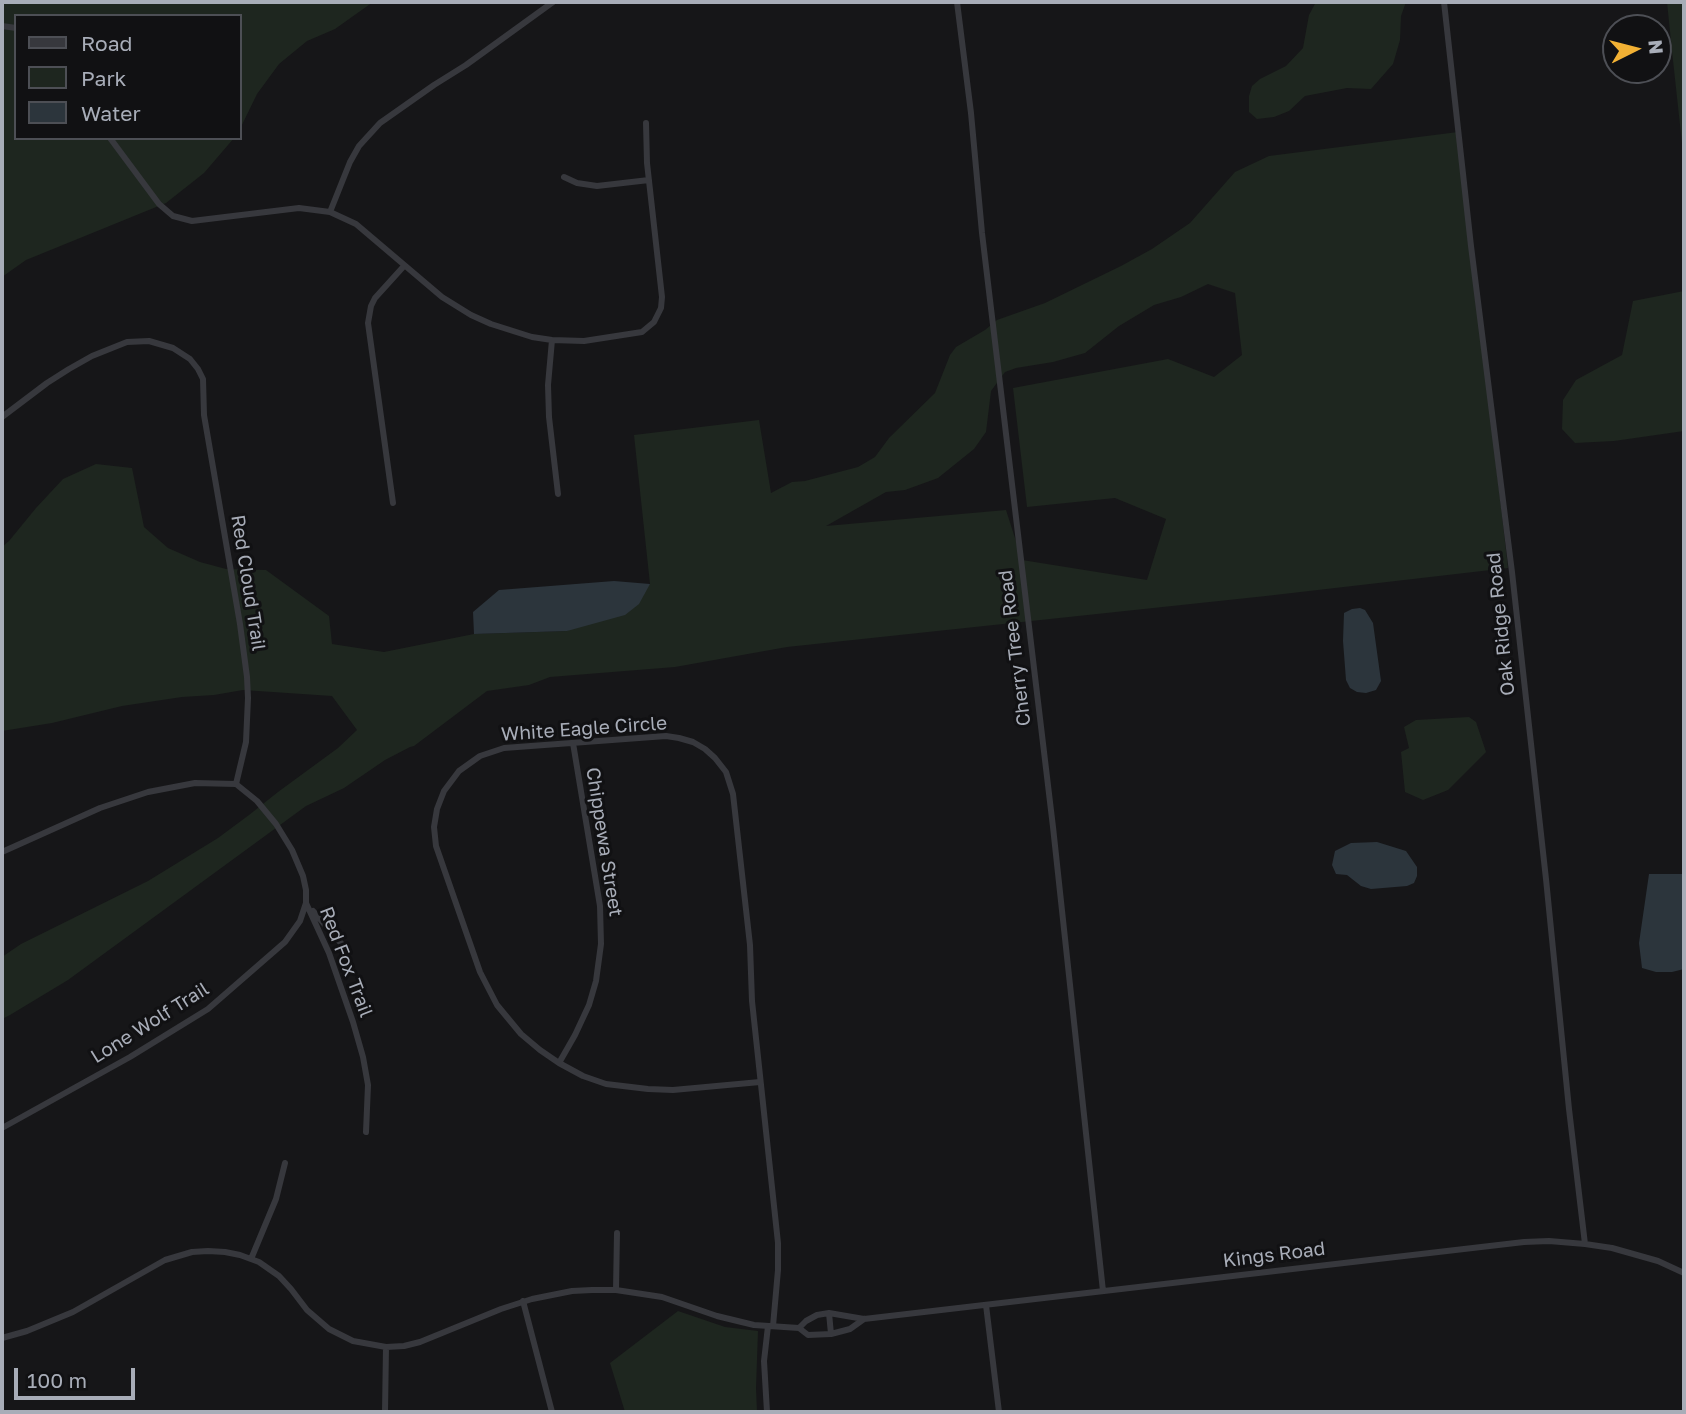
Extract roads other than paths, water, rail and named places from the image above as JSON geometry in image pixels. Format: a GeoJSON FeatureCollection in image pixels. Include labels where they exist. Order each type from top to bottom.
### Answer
{"type":"FeatureCollection","features":[{"type":"Feature","properties":{"kind":"street"},"geometry":{"type":"LineString","coordinates":[[330,212],[350,162],[359,146],[380,123],[553,2]]}},
{"type":"Feature","properties":{"kind":"street","name":"Cherry Tree Road"},"geometry":{"type":"LineString","coordinates":[[957,2],[1056,850],[1103,1291]]}},
{"type":"Feature","properties":{"kind":"street","name":"Oak Ridge Road"},"geometry":{"type":"LineString","coordinates":[[1444,2],[1472,259],[1512,572],[1567,1098],[1585,1244]]}},
{"type":"Feature","properties":{"kind":"street"},"geometry":{"type":"LineString","coordinates":[[111,140],[165,211],[182,220],[201,221],[299,208],[330,212],[356,224],[442,297],[471,315],[512,332],[552,340],[584,341],[637,334],[650,326],[662,308],[646,123]]}},
{"type":"Feature","properties":{"kind":"street"},"geometry":{"type":"LineString","coordinates":[[564,177],[577,183],[597,186],[649,180]]}},
{"type":"Feature","properties":{"kind":"street"},"geometry":{"type":"LineString","coordinates":[[393,503],[368,323],[375,298],[404,266]]}},
{"type":"Feature","properties":{"kind":"street"},"geometry":{"type":"LineString","coordinates":[[552,340],[548,376],[549,417],[558,494]]}},
{"type":"Feature","properties":{"kind":"street","name":"Red Cloud Trail"},"geometry":{"type":"LineString","coordinates":[[2,417],[69,369],[127,342],[149,341],[173,348],[190,359],[201,374],[204,415],[247,677],[246,742],[236,784]]}},
{"type":"Feature","properties":{"kind":"street","name":"White Eagle Circle"},"geometry":{"type":"LineString","coordinates":[[760,1082],[673,1090],[606,1084],[559,1063],[521,1034],[505,1015],[480,972],[438,855],[434,827],[437,809],[444,791],[459,771],[480,756],[504,748],[666,736],[693,742],[705,749],[726,772],[733,794],[750,945],[752,1000],[778,1243],[778,1270],[764,1361],[766,1412]]}},
{"type":"Feature","properties":{"kind":"street","name":"Chippewa Street"},"geometry":{"type":"LineString","coordinates":[[559,1063],[589,1005],[596,981],[601,944],[600,905],[573,743]]}},
{"type":"Feature","properties":{"kind":"street"},"geometry":{"type":"LineString","coordinates":[[2,852],[100,808],[148,792],[195,783],[236,784]]}},
{"type":"Feature","properties":{"kind":"street","name":"Red Fox Trail"},"geometry":{"type":"LineString","coordinates":[[236,784],[257,800],[280,831],[303,876],[306,903],[329,953],[363,1057],[368,1085],[366,1132]]}},
{"type":"Feature","properties":{"kind":"street"},"geometry":{"type":"LineString","coordinates":[[306,903],[346,950]]}},
{"type":"Feature","properties":{"kind":"street","name":"Lone Wolf Trail"},"geometry":{"type":"LineString","coordinates":[[2,1128],[130,1057],[208,1009],[285,942],[300,921],[306,903]]}},
{"type":"Feature","properties":{"kind":"street"},"geometry":{"type":"LineString","coordinates":[[251,1259],[272,1209],[285,1163]]}},
{"type":"Feature","properties":{"kind":"street"},"geometry":{"type":"LineString","coordinates":[[616,1290],[617,1233]]}},
{"type":"Feature","properties":{"kind":"street","name":"Kings Road"},"geometry":{"type":"LineString","coordinates":[[829,1313],[864,1319],[1524,1242],[1549,1241],[1612,1248],[1658,1261],[1684,1273]]}},
{"type":"Feature","properties":{"kind":"street"},"geometry":{"type":"LineString","coordinates":[[2,1338],[73,1312],[151,1267],[178,1255],[216,1251],[251,1259],[279,1276],[307,1310],[329,1329],[353,1341],[386,1348],[421,1342],[523,1301],[572,1291],[616,1290],[662,1297],[717,1316],[754,1325],[799,1328],[808,1335],[831,1334],[829,1313],[817,1315],[799,1328]]}},
{"type":"Feature","properties":{"kind":"street"},"geometry":{"type":"LineString","coordinates":[[523,1301],[552,1412]]}},
{"type":"Feature","properties":{"kind":"street"},"geometry":{"type":"LineString","coordinates":[[986,1305],[999,1412]]}},
{"type":"Feature","properties":{"kind":"street","name":"Kings Road"},"geometry":{"type":"LineString","coordinates":[[831,1334],[850,1329],[864,1319]]}},
{"type":"Feature","properties":{"kind":"street"},"geometry":{"type":"LineString","coordinates":[[385,1412],[386,1348]]}},
{"type":"Feature","properties":{"kind":"water"},"geometry":{"type":"Polygon","coordinates":[[[614,581],[650,584],[639,604],[625,615],[567,631],[474,634],[473,612],[499,590],[614,581]]]}},
{"type":"Feature","properties":{"kind":"water"},"geometry":{"type":"Polygon","coordinates":[[[1360,608],[1365,610],[1373,623],[1381,681],[1376,690],[1366,693],[1350,688],[1346,680],[1343,641],[1344,613],[1360,608]]]}},
{"type":"Feature","properties":{"kind":"water"},"geometry":{"type":"Polygon","coordinates":[[[1377,842],[1406,851],[1417,867],[1414,883],[1371,889],[1361,886],[1347,875],[1336,874],[1332,865],[1335,851],[1351,843],[1377,842]]]}},
{"type":"Feature","properties":{"kind":"water"},"geometry":{"type":"Polygon","coordinates":[[[1649,874],[1684,874],[1684,969],[1656,972],[1642,968],[1639,943],[1649,874]]]}}]}
